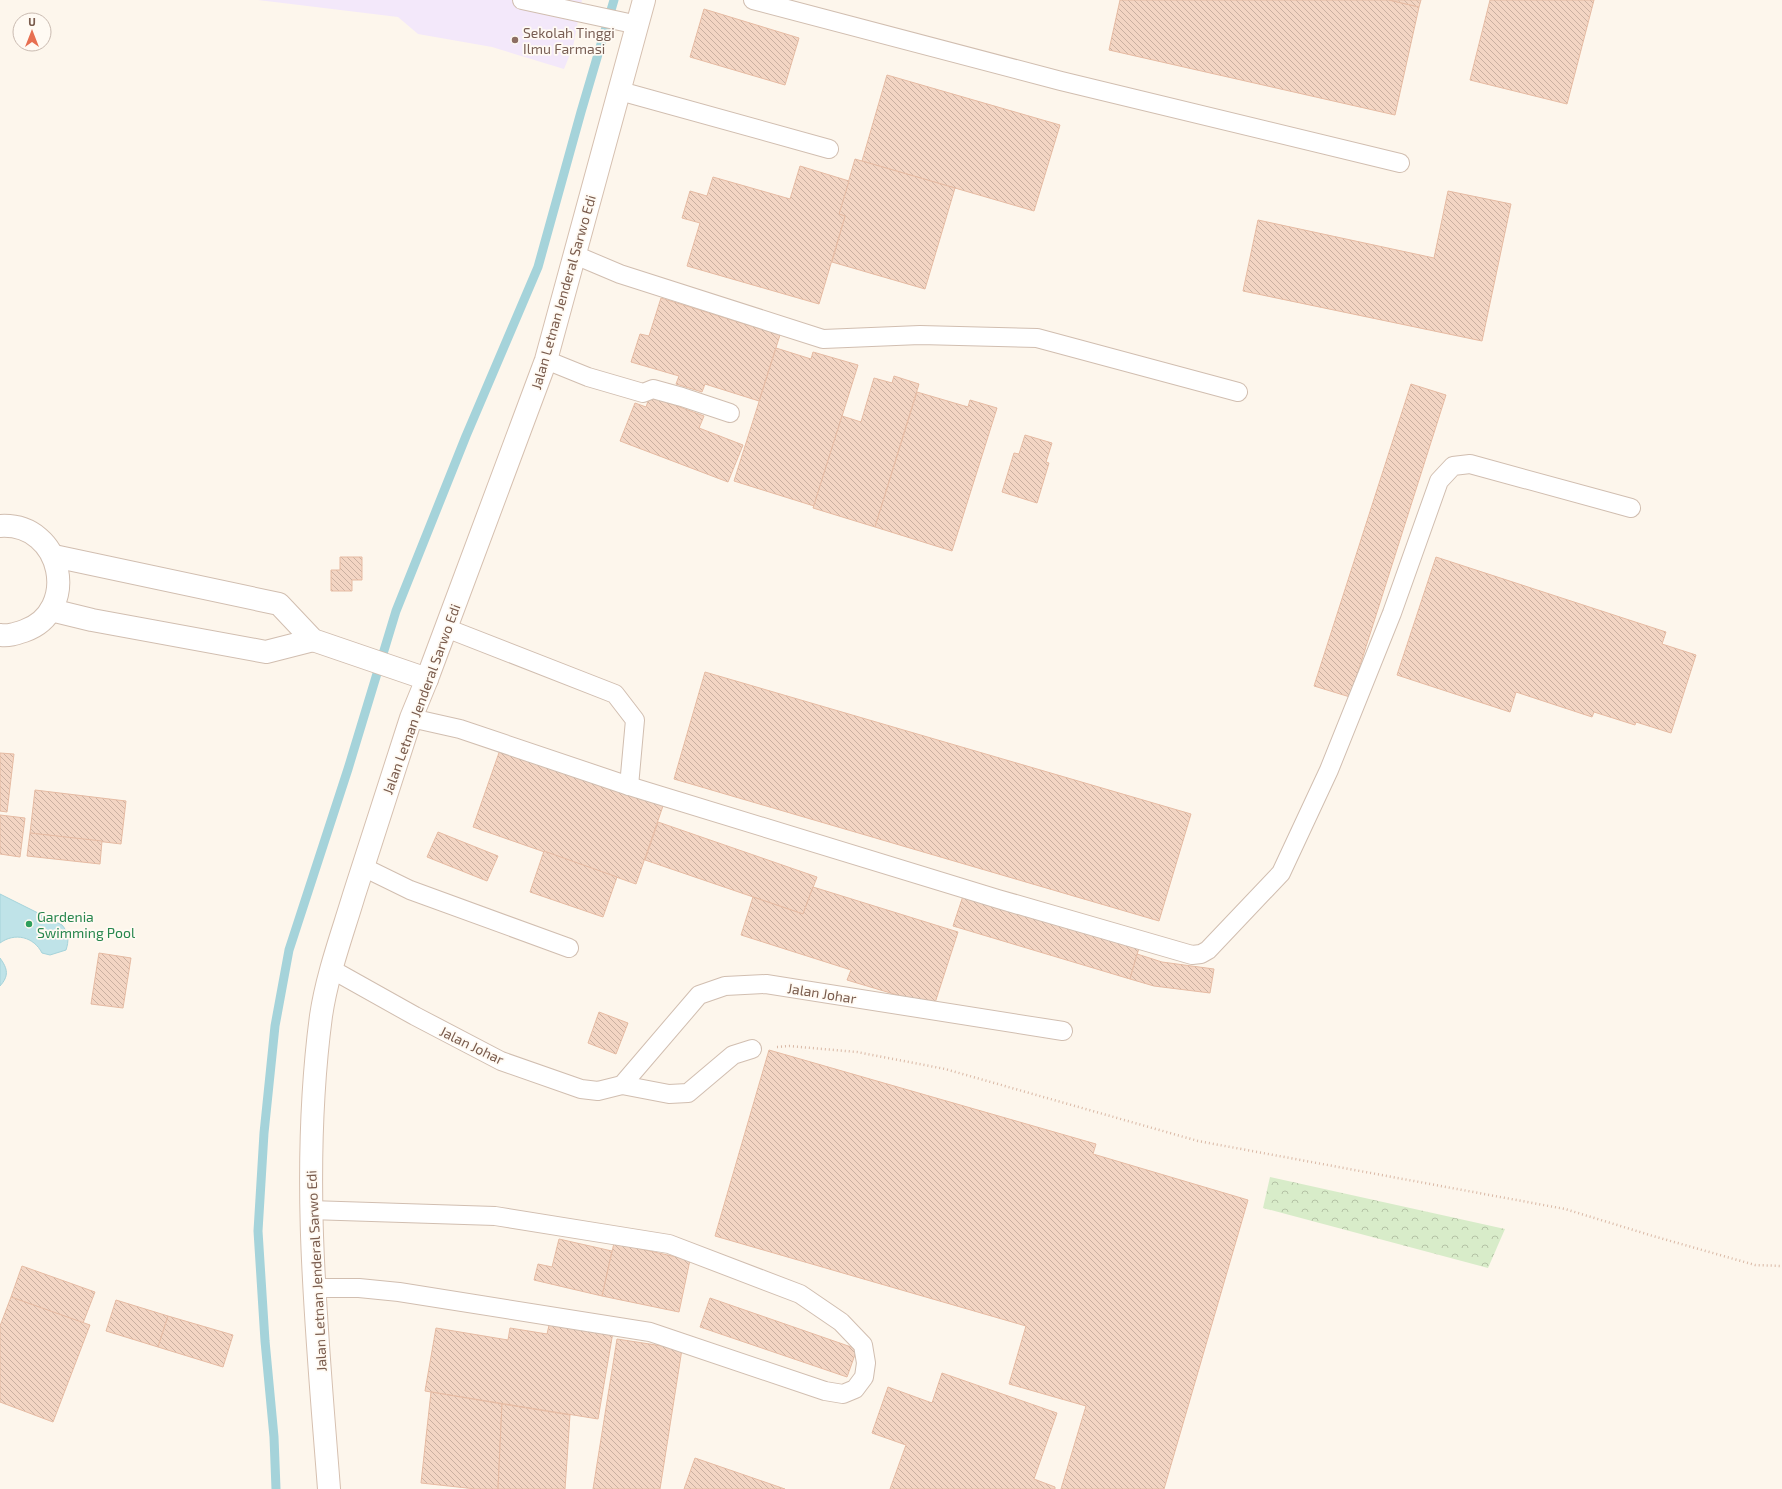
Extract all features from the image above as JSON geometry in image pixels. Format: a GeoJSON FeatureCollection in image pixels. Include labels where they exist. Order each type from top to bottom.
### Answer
{"type":"FeatureCollection","features":[{"type":"Feature","properties":{"kind":"main road","name":"Jalan Letnan Jenderal Sarwo Edi"},"geometry":{"type":"LineString","coordinates":[[329,1489],[314,1288],[310,1210],[312,1108],[321,1015],[331,969],[411,718],[427,679],[546,360],[644,0]]}},
{"type":"Feature","properties":{"kind":"main road"},"geometry":{"type":"LineString","coordinates":[[0,526],[13,526],[37,536],[54,556],[59,584],[51,610],[32,628],[8,636],[0,635]]}},
{"type":"Feature","properties":{"kind":"main road"},"geometry":{"type":"LineString","coordinates":[[54,556],[279,604],[312,640],[427,679]]}},
{"type":"Feature","properties":{"kind":"main road"},"geometry":{"type":"LineString","coordinates":[[51,610],[92,620],[266,652],[312,640]]}},
{"type":"Feature","properties":{"kind":"lane"},"geometry":{"type":"LineString","coordinates":[[522,0],[638,25]]}},
{"type":"Feature","properties":{"kind":"lane"},"geometry":{"type":"LineString","coordinates":[[753,0],[1062,81],[1400,163]]}},
{"type":"Feature","properties":{"kind":"lane"},"geometry":{"type":"LineString","coordinates":[[620,91],[829,149]]}},
{"type":"Feature","properties":{"kind":"lane"},"geometry":{"type":"LineString","coordinates":[[575,255],[620,274],[823,339],[920,335],[1037,338],[1238,392]]}},
{"type":"Feature","properties":{"kind":"lane"},"geometry":{"type":"LineString","coordinates":[[546,360],[588,377],[643,393],[653,389],[730,413]]}},
{"type":"Feature","properties":{"kind":"lane"},"geometry":{"type":"LineString","coordinates":[[411,718],[460,729],[629,786],[1013,903],[1192,955],[1201,954],[1208,950],[1281,873],[1329,770],[1392,613],[1439,481],[1453,466],[1470,464],[1630,508]]}},
{"type":"Feature","properties":{"kind":"lane"},"geometry":{"type":"LineString","coordinates":[[446,628],[615,694],[635,720],[629,786]]}},
{"type":"Feature","properties":{"kind":"lane"},"geometry":{"type":"LineString","coordinates":[[363,867],[410,890],[569,948]]}},
{"type":"Feature","properties":{"kind":"lane","name":"Jalan Johar"},"geometry":{"type":"LineString","coordinates":[[331,969],[415,1016],[501,1061],[581,1089],[598,1091],[622,1085],[669,1094],[688,1094],[733,1055],[752,1049]]}},
{"type":"Feature","properties":{"kind":"lane","name":"Jalan Johar"},"geometry":{"type":"LineString","coordinates":[[622,1085],[698,995],[725,986],[766,984],[1063,1031]]}},
{"type":"Feature","properties":{"kind":"lane"},"geometry":{"type":"LineString","coordinates":[[310,1210],[495,1216],[669,1244],[800,1294],[841,1322],[863,1346],[866,1363],[864,1377],[855,1389],[843,1394],[825,1391],[650,1332],[398,1292],[359,1288],[314,1288]]}},
{"type":"Feature","properties":{"kind":"path"},"geometry":{"type":"LineString","coordinates":[[752,1049],[789,1046],[857,1052],[944,1069],[1198,1141],[1565,1209],[1755,1265],[1782,1266]]}},
{"type":"Feature","properties":{"kind":"shaded area","name":"Sekolah Tinggi Ilmu Farmasi"},"geometry":{"type":"Polygon","coordinates":[[[258,0],[582,0],[573,47],[564,69],[492,47],[418,34],[398,17],[258,0]]]}},
{"type":"Feature","properties":{"kind":"green space"},"geometry":{"type":"Polygon","coordinates":[[[1270,1177],[1505,1229],[1488,1268],[1263,1208],[1270,1177]]]}},
{"type":"Feature","properties":{"kind":"water","name":"Gardenia Swimming Pool"},"geometry":{"type":"Polygon","coordinates":[[[0,894],[62,925],[68,937],[66,950],[50,955],[42,953],[34,943],[18,937],[0,943],[0,894]]]}},
{"type":"Feature","properties":{"kind":"water","name":"Gardenia Swimming Pool"},"geometry":{"type":"Polygon","coordinates":[[[0,958],[6,969],[6,976],[0,986],[0,958]]]}},
{"type":"Feature","properties":{"kind":"building"},"geometry":{"type":"Polygon","coordinates":[[[1120,0],[1389,0],[1419,7],[1395,115],[1109,50],[1120,0]]]}},
{"type":"Feature","properties":{"kind":"building"},"geometry":{"type":"Polygon","coordinates":[[[1389,0],[1421,0],[1419,7],[1389,0]]]}},
{"type":"Feature","properties":{"kind":"building"},"geometry":{"type":"Polygon","coordinates":[[[1490,0],[1594,0],[1567,104],[1470,80],[1490,0]]]}},
{"type":"Feature","properties":{"kind":"building"},"geometry":{"type":"Polygon","coordinates":[[[704,9],[799,38],[785,85],[690,57],[704,9]]]}},
{"type":"Feature","properties":{"kind":"building"},"geometry":{"type":"Polygon","coordinates":[[[887,75],[1060,125],[1034,211],[862,161],[887,75]]]}},
{"type":"Feature","properties":{"kind":"building"},"geometry":{"type":"Polygon","coordinates":[[[855,159],[955,188],[925,289],[832,262],[845,216],[839,214],[855,159]]]}},
{"type":"Feature","properties":{"kind":"building"},"geometry":{"type":"Polygon","coordinates":[[[800,166],[849,181],[839,214],[845,216],[819,304],[687,266],[700,223],[682,218],[690,191],[707,196],[713,177],[790,199],[800,166]]]}},
{"type":"Feature","properties":{"kind":"building"},"geometry":{"type":"Polygon","coordinates":[[[1448,191],[1511,204],[1482,341],[1243,291],[1258,220],[1434,258],[1448,191]]]}},
{"type":"Feature","properties":{"kind":"building"},"geometry":{"type":"Polygon","coordinates":[[[661,298],[780,335],[759,401],[705,384],[702,392],[676,384],[679,376],[631,362],[640,334],[649,336],[661,298]]]}},
{"type":"Feature","properties":{"kind":"building"},"geometry":{"type":"Polygon","coordinates":[[[776,348],[811,359],[813,352],[858,365],[814,506],[734,481],[776,348]]]}},
{"type":"Feature","properties":{"kind":"building"},"geometry":{"type":"Polygon","coordinates":[[[894,376],[919,384],[875,527],[813,508],[842,416],[861,422],[874,378],[892,383],[894,376]]]}},
{"type":"Feature","properties":{"kind":"building"},"geometry":{"type":"Polygon","coordinates":[[[1411,384],[1446,395],[1350,697],[1314,686],[1411,384]]]}},
{"type":"Feature","properties":{"kind":"building"},"geometry":{"type":"Polygon","coordinates":[[[917,392],[968,407],[970,400],[997,408],[952,551],[875,527],[917,392]]]}},
{"type":"Feature","properties":{"kind":"building"},"geometry":{"type":"Polygon","coordinates":[[[650,396],[704,416],[699,428],[743,445],[728,482],[620,441],[635,403],[646,407],[650,396]]]}},
{"type":"Feature","properties":{"kind":"building"},"geometry":{"type":"Polygon","coordinates":[[[1025,435],[1052,443],[1046,462],[1049,463],[1037,503],[1002,492],[1014,453],[1019,454],[1025,435]]]}},
{"type":"Feature","properties":{"kind":"building"},"geometry":{"type":"Polygon","coordinates":[[[340,557],[362,557],[362,580],[352,580],[352,591],[331,591],[331,570],[340,570],[340,557]]]}},
{"type":"Feature","properties":{"kind":"building"},"geometry":{"type":"Polygon","coordinates":[[[1436,557],[1666,632],[1662,644],[1696,655],[1671,733],[1636,722],[1635,725],[1594,712],[1592,717],[1516,692],[1510,712],[1397,675],[1436,557]]]}},
{"type":"Feature","properties":{"kind":"building"},"geometry":{"type":"Polygon","coordinates":[[[705,672],[1191,814],[1159,921],[674,779],[705,672]]]}},
{"type":"Feature","properties":{"kind":"building"},"geometry":{"type":"Polygon","coordinates":[[[501,747],[664,803],[636,884],[473,827],[501,747]]]}},
{"type":"Feature","properties":{"kind":"building"},"geometry":{"type":"Polygon","coordinates":[[[0,753],[14,754],[7,812],[0,811],[0,753]]]}},
{"type":"Feature","properties":{"kind":"building"},"geometry":{"type":"Polygon","coordinates":[[[35,790],[126,801],[121,844],[30,833],[35,790]]]}},
{"type":"Feature","properties":{"kind":"building"},"geometry":{"type":"Polygon","coordinates":[[[0,815],[25,818],[20,857],[0,854],[0,815]]]}},
{"type":"Feature","properties":{"kind":"building"},"geometry":{"type":"Polygon","coordinates":[[[658,822],[817,877],[803,914],[645,860],[658,822]]]}},
{"type":"Feature","properties":{"kind":"building"},"geometry":{"type":"Polygon","coordinates":[[[438,832],[498,856],[487,881],[427,857],[438,832]]]}},
{"type":"Feature","properties":{"kind":"building"},"geometry":{"type":"Polygon","coordinates":[[[30,833],[102,841],[100,864],[27,856],[30,833]]]}},
{"type":"Feature","properties":{"kind":"building"},"geometry":{"type":"Polygon","coordinates":[[[544,851],[617,877],[603,917],[530,892],[544,851]]]}},
{"type":"Feature","properties":{"kind":"building"},"geometry":{"type":"Polygon","coordinates":[[[813,887],[958,932],[934,1006],[847,980],[851,970],[741,935],[753,897],[803,914],[813,887]]]}},
{"type":"Feature","properties":{"kind":"building"},"geometry":{"type":"Polygon","coordinates":[[[963,896],[1139,948],[1130,979],[953,926],[963,896]]]}},
{"type":"Feature","properties":{"kind":"building"},"geometry":{"type":"Polygon","coordinates":[[[99,953],[131,958],[123,1008],[91,1004],[99,953]]]}},
{"type":"Feature","properties":{"kind":"building"},"geometry":{"type":"Polygon","coordinates":[[[1137,954],[1162,962],[1214,969],[1210,993],[1154,986],[1130,979],[1137,954]]]}},
{"type":"Feature","properties":{"kind":"building"},"geometry":{"type":"Polygon","coordinates":[[[599,1012],[628,1023],[616,1054],[588,1043],[599,1012]]]}},
{"type":"Feature","properties":{"kind":"building"},"geometry":{"type":"Polygon","coordinates":[[[769,1050],[1096,1144],[1093,1154],[1248,1200],[1164,1489],[1061,1489],[1086,1406],[1009,1384],[1026,1326],[715,1236],[769,1050]]]}},
{"type":"Feature","properties":{"kind":"building"},"geometry":{"type":"Polygon","coordinates":[[[559,1239],[612,1251],[602,1296],[534,1280],[538,1264],[552,1267],[559,1239]]]}},
{"type":"Feature","properties":{"kind":"building"},"geometry":{"type":"Polygon","coordinates":[[[614,1243],[690,1260],[679,1312],[602,1296],[614,1243]]]}},
{"type":"Feature","properties":{"kind":"building"},"geometry":{"type":"Polygon","coordinates":[[[22,1266],[95,1292],[83,1323],[11,1297],[22,1266]]]}},
{"type":"Feature","properties":{"kind":"building"},"geometry":{"type":"Polygon","coordinates":[[[11,1297],[90,1325],[53,1422],[0,1402],[0,1326],[11,1297]]]}},
{"type":"Feature","properties":{"kind":"building"},"geometry":{"type":"Polygon","coordinates":[[[710,1298],[857,1349],[847,1377],[700,1327],[710,1298]]]}},
{"type":"Feature","properties":{"kind":"building"},"geometry":{"type":"Polygon","coordinates":[[[116,1300],[168,1316],[158,1347],[106,1331],[116,1300]]]}},
{"type":"Feature","properties":{"kind":"building"},"geometry":{"type":"Polygon","coordinates":[[[168,1316],[233,1335],[223,1367],[158,1347],[168,1316]]]}},
{"type":"Feature","properties":{"kind":"building"},"geometry":{"type":"Polygon","coordinates":[[[550,1321],[613,1332],[598,1419],[425,1391],[436,1328],[508,1340],[510,1328],[547,1334],[550,1321]]]}},
{"type":"Feature","properties":{"kind":"building"},"geometry":{"type":"Polygon","coordinates":[[[617,1339],[682,1349],[660,1489],[593,1489],[617,1339]]]}},
{"type":"Feature","properties":{"kind":"building"},"geometry":{"type":"Polygon","coordinates":[[[942,1373],[1057,1413],[1034,1479],[1055,1487],[1055,1489],[890,1489],[906,1445],[872,1433],[888,1387],[932,1403],[942,1373]]]}},
{"type":"Feature","properties":{"kind":"building"},"geometry":{"type":"Polygon","coordinates":[[[431,1392],[502,1404],[498,1489],[476,1489],[421,1483],[431,1392]]]}},
{"type":"Feature","properties":{"kind":"building"},"geometry":{"type":"Polygon","coordinates":[[[502,1404],[570,1415],[565,1489],[498,1489],[502,1404]]]}},
{"type":"Feature","properties":{"kind":"building"},"geometry":{"type":"Polygon","coordinates":[[[695,1458],[785,1489],[684,1489],[695,1458]]]}},
{"type":"Feature","properties":{"kind":"waterway"},"geometry":{"type":"LineString","coordinates":[[276,1489],[274,1437],[265,1341],[258,1231],[264,1133],[275,1026],[289,950],[348,769],[396,611],[466,436],[538,267],[614,0]]}},
{"type":"Feature","properties":{"kind":"place","name":"Sekolah Tinggi Ilmu Farmasi"},"geometry":{"type":"Point","coordinates":[515,40]}},
{"type":"Feature","properties":{"kind":"place","name":"Gardenia Swimming Pool"},"geometry":{"type":"Point","coordinates":[29,924]}}]}
